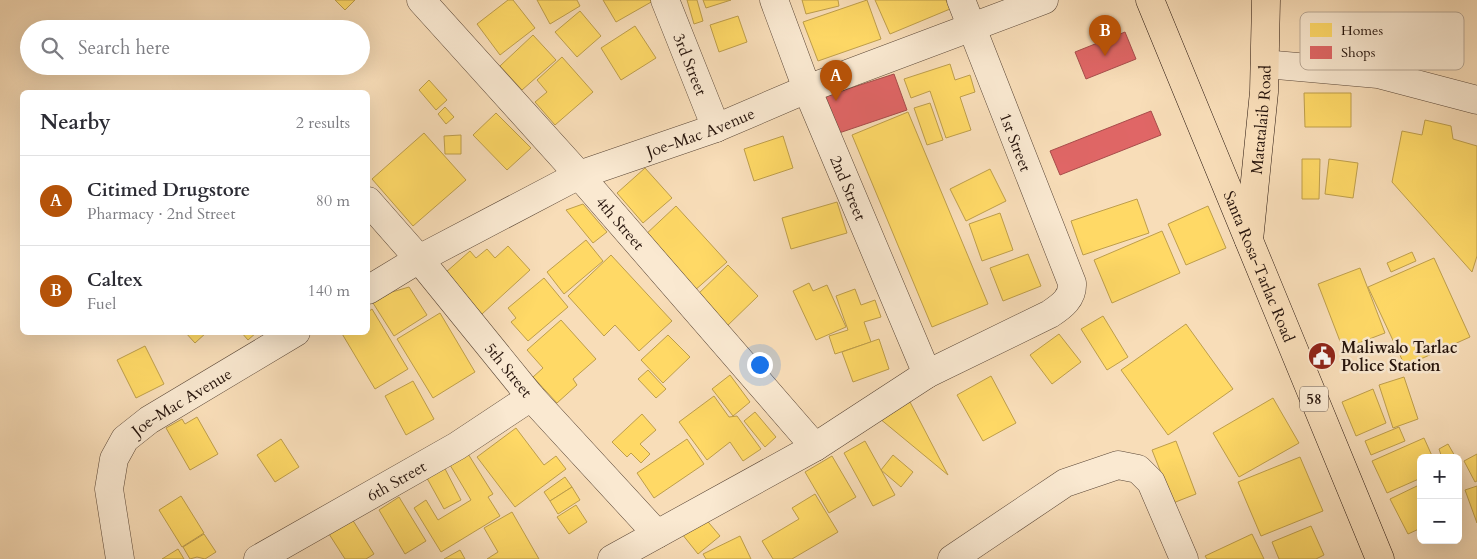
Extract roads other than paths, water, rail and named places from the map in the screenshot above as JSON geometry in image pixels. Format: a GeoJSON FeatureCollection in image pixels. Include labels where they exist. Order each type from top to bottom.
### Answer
{"type":"FeatureCollection","features":[{"type":"Feature","properties":{"kind":"main road","name":"Santa Rosa-Tarlac Road"},"geometry":{"type":"LineString","coordinates":[[1150,0],[1380,559]]}},
{"type":"Feature","properties":{"kind":"main road","name":"Matatalaib Road"},"geometry":{"type":"LineString","coordinates":[[1249,240],[1264,92],[1266,0]]}},
{"type":"Feature","properties":{"kind":"street","name":"4th Street"},"geometry":{"type":"LineString","coordinates":[[421,0],[579,175],[815,448]]}},
{"type":"Feature","properties":{"kind":"street","name":"3rd Street"},"geometry":{"type":"LineString","coordinates":[[666,0],[716,128]]}},
{"type":"Feature","properties":{"kind":"street","name":"2nd Street"},"geometry":{"type":"LineString","coordinates":[[774,0],[807,89],[927,374]]}},
{"type":"Feature","properties":{"kind":"street","name":"1st Street"},"geometry":{"type":"LineString","coordinates":[[927,374],[1050,314],[1068,300],[1072,291],[1072,283],[961,0]]}},
{"type":"Feature","properties":{"kind":"street","name":"Joe-Mac Avenue"},"geometry":{"type":"LineString","coordinates":[[370,289],[419,259],[579,175],[716,128],[807,89],[1044,0]]}},
{"type":"Feature","properties":{"kind":"street"},"geometry":{"type":"LineString","coordinates":[[1265,64],[1300,67]]}},
{"type":"Feature","properties":{"kind":"street"},"geometry":{"type":"LineString","coordinates":[[1333,70],[1378,74],[1477,100]]}},
{"type":"Feature","properties":{"kind":"street","name":"5th Street"},"geometry":{"type":"LineString","coordinates":[[370,204],[419,259],[531,397],[656,534]]}},
{"type":"Feature","properties":{"kind":"street","name":"Joe-Mac Avenue"},"geometry":{"type":"LineString","coordinates":[[120,559],[109,488],[114,459],[125,439],[149,420],[291,335]]}},
{"type":"Feature","properties":{"kind":"street"},"geometry":{"type":"LineString","coordinates":[[612,559],[815,448],[927,374]]}},
{"type":"Feature","properties":{"kind":"street","name":"6th Street"},"geometry":{"type":"LineString","coordinates":[[258,559],[457,446],[531,397]]}},
{"type":"Feature","properties":{"kind":"street"},"geometry":{"type":"LineString","coordinates":[[952,559],[1065,483],[1118,465],[1138,468],[1151,482],[1184,559]]}},
{"type":"Feature","properties":{"kind":"place","name":"Caltex"},"geometry":{"type":"Point","coordinates":[1105,56]}},
{"type":"Feature","properties":{"kind":"place","name":"Citimed Drugstore"},"geometry":{"type":"Point","coordinates":[836,101]}},
{"type":"Feature","properties":{"kind":"place","name":"Maliwalo Tarlac Police Station"},"geometry":{"type":"Point","coordinates":[1322,356]}}]}
